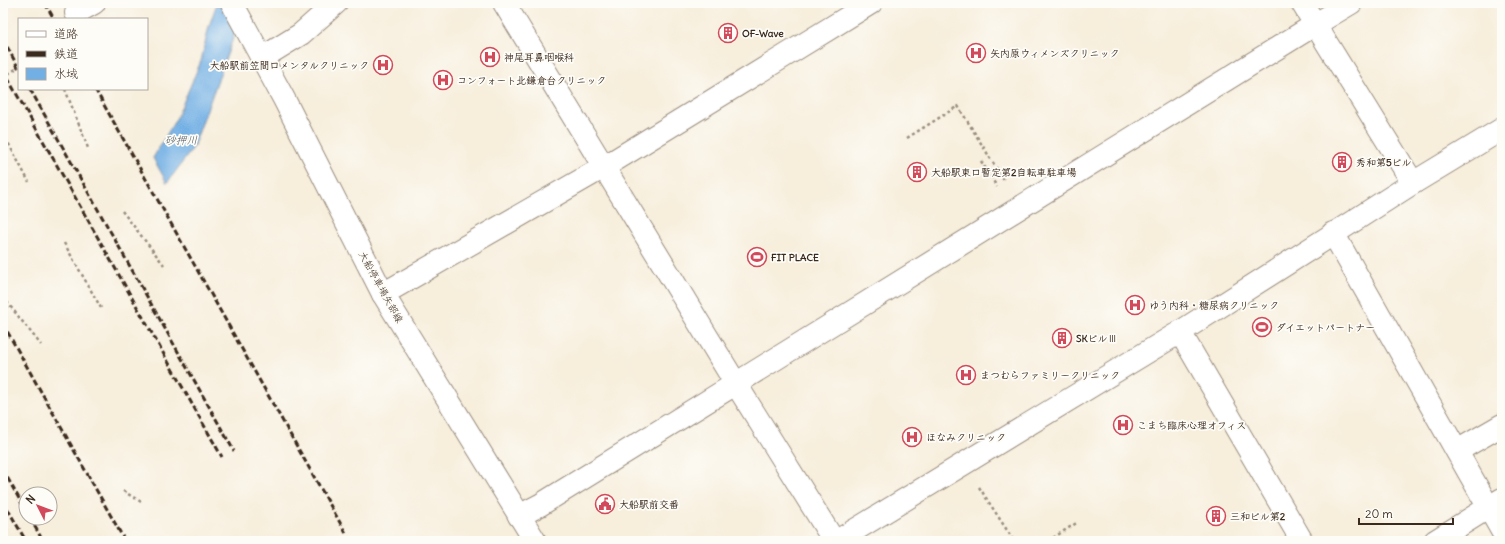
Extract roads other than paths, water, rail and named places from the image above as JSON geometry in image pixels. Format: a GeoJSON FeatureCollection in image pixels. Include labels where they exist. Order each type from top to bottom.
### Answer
{"type":"FeatureCollection","features":[{"type":"Feature","properties":{"kind":"street","name":"大船停車場矢部線"},"geometry":{"type":"LineString","coordinates":[[232,3],[262,58],[383,294],[535,541]]}},
{"type":"Feature","properties":{"kind":"street"},"geometry":{"type":"LineString","coordinates":[[262,58],[301,34],[336,3]]}},
{"type":"Feature","properties":{"kind":"street"},"geometry":{"type":"LineString","coordinates":[[504,3],[736,384],[834,541]]}},
{"type":"Feature","properties":{"kind":"street"},"geometry":{"type":"LineString","coordinates":[[383,294],[604,167],[871,3]]}},
{"type":"Feature","properties":{"kind":"street"},"geometry":{"type":"LineString","coordinates":[[1302,3],[1414,183]]}},
{"type":"Feature","properties":{"kind":"street"},"geometry":{"type":"LineString","coordinates":[[519,516],[540,505],[1351,3]]}},
{"type":"Feature","properties":{"kind":"street"},"geometry":{"type":"LineString","coordinates":[[837,541],[1180,332],[1333,233],[1502,129]]}},
{"type":"Feature","properties":{"kind":"street"},"geometry":{"type":"LineString","coordinates":[[1333,233],[1457,451],[1495,503],[1502,531]]}},
{"type":"Feature","properties":{"kind":"street"},"geometry":{"type":"LineString","coordinates":[[1180,332],[1302,541]]}},
{"type":"Feature","properties":{"kind":"street"},"geometry":{"type":"LineString","coordinates":[[1457,451],[1502,424]]}},
{"type":"Feature","properties":{"kind":"street"},"geometry":{"type":"LineString","coordinates":[[1435,541],[1495,503]]}},
{"type":"Feature","properties":{"kind":"water","name":"砂押川"},"geometry":{"type":"Polygon","coordinates":[[[217,3],[246,3],[193,148],[167,183],[153,158],[177,117],[201,61],[209,26],[217,3]]]}},
{"type":"Feature","properties":{"kind":"railway"},"geometry":{"type":"LineString","coordinates":[[45,3],[53,18]]}},
{"type":"Feature","properties":{"kind":"railway"},"geometry":{"type":"LineString","coordinates":[[3,39],[18,67]]}},
{"type":"Feature","properties":{"kind":"railway"},"geometry":{"type":"LineString","coordinates":[[3,70],[222,457]]}},
{"type":"Feature","properties":{"kind":"railway"},"geometry":{"type":"LineString","coordinates":[[31,90],[234,451]]}},
{"type":"Feature","properties":{"kind":"railway"},"geometry":{"type":"LineString","coordinates":[[96,90],[347,535]]}},
{"type":"Feature","properties":{"kind":"railway"},"geometry":{"type":"LineString","coordinates":[[3,324],[125,541]]}},
{"type":"Feature","properties":{"kind":"railway"},"geometry":{"type":"LineString","coordinates":[[3,470],[18,497]]}},
{"type":"Feature","properties":{"kind":"railway"},"geometry":{"type":"LineString","coordinates":[[3,501],[26,541]]}},
{"type":"Feature","properties":{"kind":"railway"},"geometry":{"type":"LineString","coordinates":[[35,526],[43,541]]}},
{"type":"Feature","properties":{"kind":"place","name":"OF-Wave"},"geometry":{"type":"Point","coordinates":[728,33]}},
{"type":"Feature","properties":{"kind":"place","name":"矢内原ウィメンズクリニック"},"geometry":{"type":"Point","coordinates":[976,53]}},
{"type":"Feature","properties":{"kind":"place","name":"神尾耳鼻咽喉科"},"geometry":{"type":"Point","coordinates":[490,57]}},
{"type":"Feature","properties":{"kind":"place","name":"大船駅前笠間口メンタルクリニック"},"geometry":{"type":"Point","coordinates":[383,65]}},
{"type":"Feature","properties":{"kind":"place","name":"コンフォート北鎌倉台クリニック"},"geometry":{"type":"Point","coordinates":[443,80]}},
{"type":"Feature","properties":{"kind":"place","name":"秀和第5ビル"},"geometry":{"type":"Point","coordinates":[1342,162]}},
{"type":"Feature","properties":{"kind":"place","name":"大船駅東口暫定第2自転車駐車場"},"geometry":{"type":"Point","coordinates":[917,172]}},
{"type":"Feature","properties":{"kind":"place","name":"FIT PLACE"},"geometry":{"type":"Point","coordinates":[757,257]}},
{"type":"Feature","properties":{"kind":"place","name":"ゆう内科・糖尿病クリニック"},"geometry":{"type":"Point","coordinates":[1135,305]}},
{"type":"Feature","properties":{"kind":"place","name":"ダイエットパートナー"},"geometry":{"type":"Point","coordinates":[1262,327]}},
{"type":"Feature","properties":{"kind":"place","name":"SKビルⅢ"},"geometry":{"type":"Point","coordinates":[1062,338]}},
{"type":"Feature","properties":{"kind":"place","name":"まつむらファミリークリニック"},"geometry":{"type":"Point","coordinates":[966,375]}},
{"type":"Feature","properties":{"kind":"place","name":"こまち臨床心理オフィス"},"geometry":{"type":"Point","coordinates":[1123,425]}},
{"type":"Feature","properties":{"kind":"place","name":"ほなみクリニック"},"geometry":{"type":"Point","coordinates":[912,437]}},
{"type":"Feature","properties":{"kind":"place","name":"大船駅前交番"},"geometry":{"type":"Point","coordinates":[605,504]}},
{"type":"Feature","properties":{"kind":"place","name":"三和ビル第2"},"geometry":{"type":"Point","coordinates":[1216,516]}}]}
